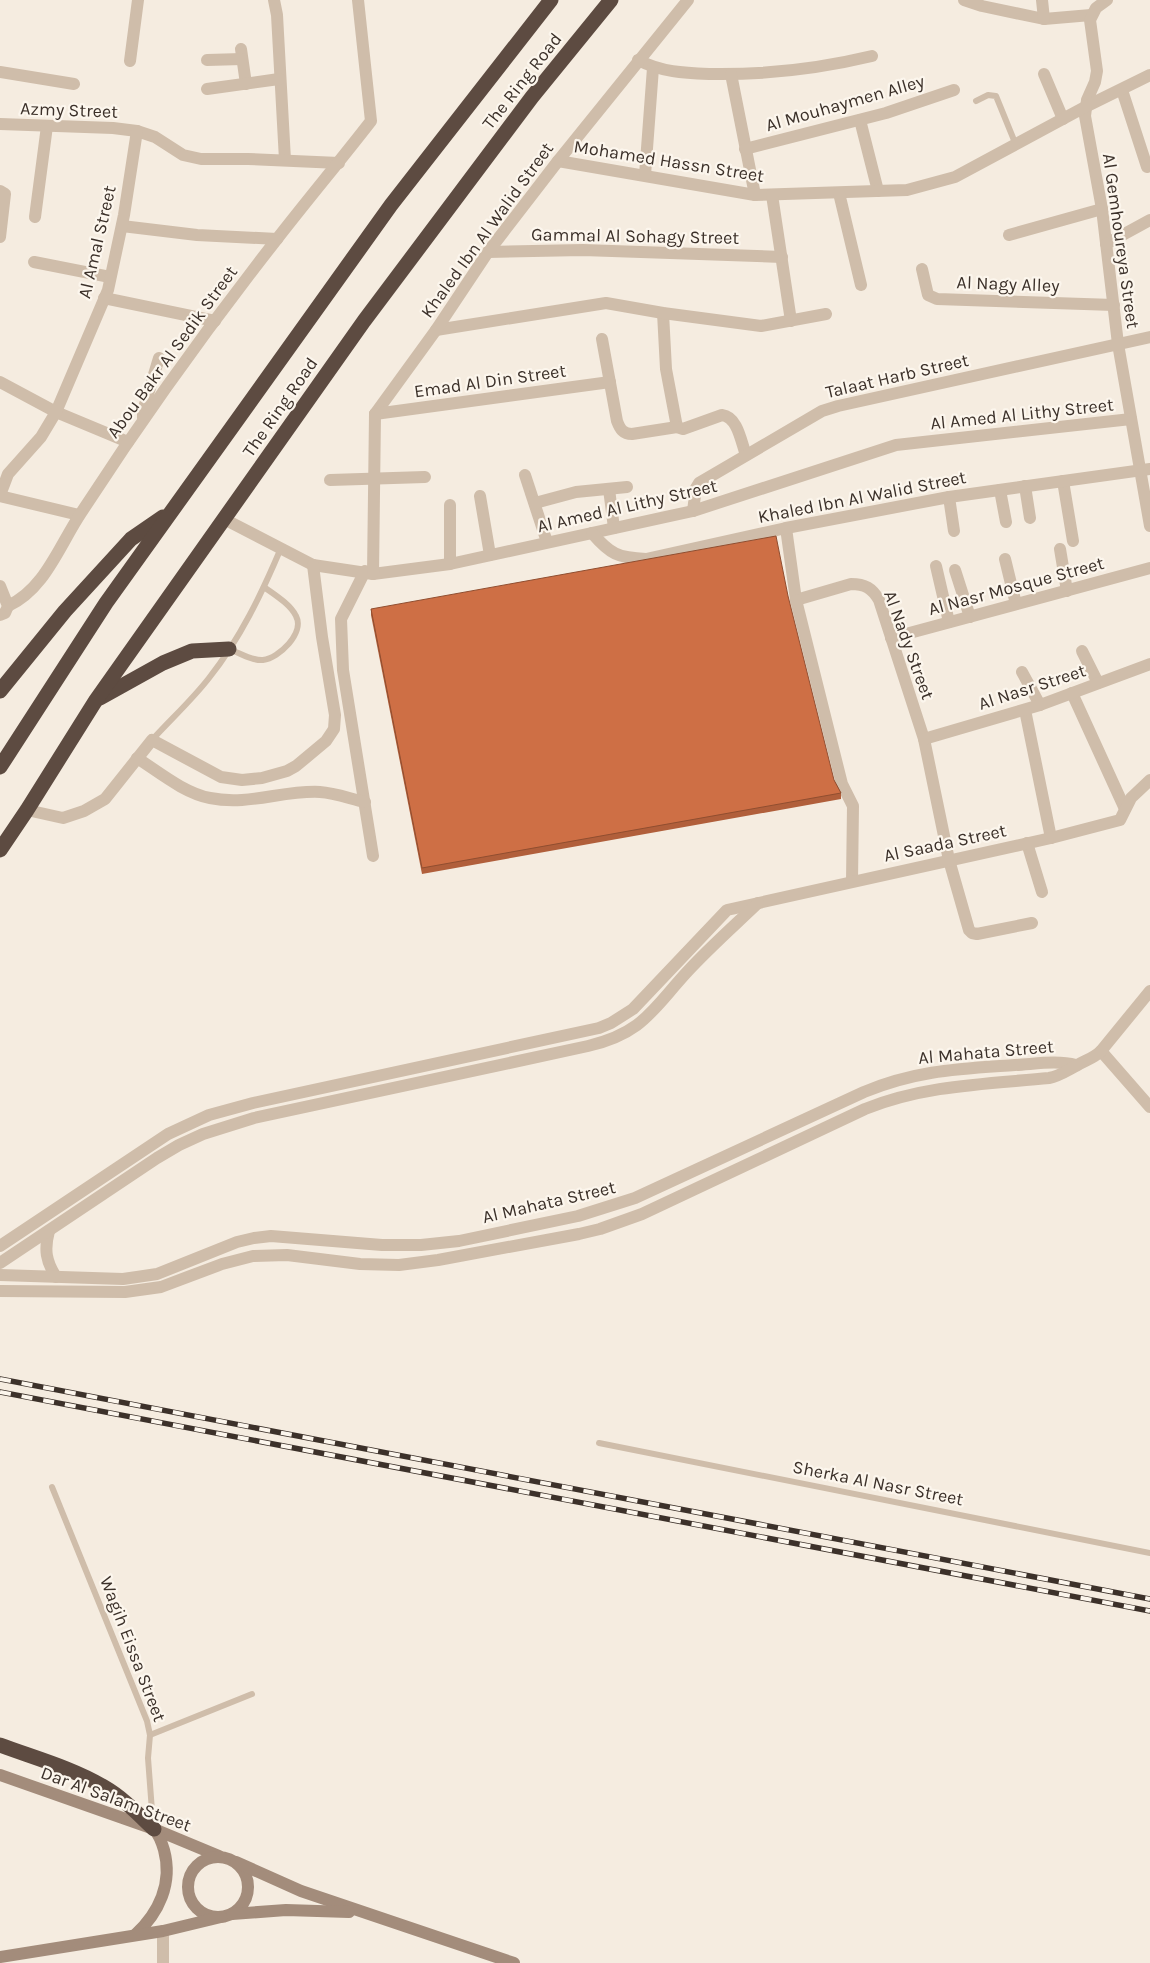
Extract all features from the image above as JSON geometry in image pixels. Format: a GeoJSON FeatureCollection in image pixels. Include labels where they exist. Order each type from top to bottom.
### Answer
{"type":"FeatureCollection","features":[{"type":"Feature","properties":{"kind":"highway","name":"The Ring Road"},"geometry":{"type":"LineString","coordinates":[[0,766],[106,603],[391,205],[551,0]]}},
{"type":"Feature","properties":{"kind":"highway","name":"The Ring Road"},"geometry":{"type":"LineString","coordinates":[[0,850],[96,700],[364,321],[532,97],[611,0]]}},
{"type":"Feature","properties":{"kind":"highway","name":"The Ring Road"},"geometry":{"type":"LineString","coordinates":[[0,691],[65,611],[131,539],[173,510]]}},
{"type":"Feature","properties":{"kind":"highway"},"geometry":{"type":"LineString","coordinates":[[96,700],[163,663],[192,651],[230,649]]}},
{"type":"Feature","properties":{"kind":"highway"},"geometry":{"type":"LineString","coordinates":[[0,1745],[76,1773],[104,1787],[131,1806],[154,1829]]}},
{"type":"Feature","properties":{"kind":"main road","name":"Dar Al Salam Street"},"geometry":{"type":"LineString","coordinates":[[0,1775],[154,1829],[219,1856]]}},
{"type":"Feature","properties":{"kind":"main road"},"geometry":{"type":"LineString","coordinates":[[135,1935],[153,1916],[159,1905],[166,1881],[165,1856],[162,1844],[154,1829]]}},
{"type":"Feature","properties":{"kind":"main road"},"geometry":{"type":"LineString","coordinates":[[369,1913],[318,1910],[206,1915],[194,1906],[188,1892],[188,1884],[193,1870],[198,1864],[204,1860],[219,1856],[231,1859],[301,1891],[369,1913],[514,1963]]}},
{"type":"Feature","properties":{"kind":"main road"},"geometry":{"type":"LineString","coordinates":[[0,1957],[163,1931],[227,1915],[244,1903],[248,1889],[246,1874],[236,1862]]}},
{"type":"Feature","properties":{"kind":"street"},"geometry":{"type":"LineString","coordinates":[[130,61],[138,0]]}},
{"type":"Feature","properties":{"kind":"street"},"geometry":{"type":"LineString","coordinates":[[274,0],[277,16],[284,160]]}},
{"type":"Feature","properties":{"kind":"street","name":"Abou Bakr Al Sedik Street"},"geometry":{"type":"LineString","coordinates":[[4,611],[27,595],[38,584],[79,515],[128,442],[215,321],[277,239],[371,121],[358,0]]}},
{"type":"Feature","properties":{"kind":"street","name":"Khaled Ibn Al Walid Street"},"geometry":{"type":"LineString","coordinates":[[375,414],[436,330],[488,252],[638,60],[688,0]]}},
{"type":"Feature","properties":{"kind":"street"},"geometry":{"type":"LineString","coordinates":[[964,0],[1044,19],[1091,15],[1096,8],[1107,0]]}},
{"type":"Feature","properties":{"kind":"street"},"geometry":{"type":"LineString","coordinates":[[1042,0],[1044,19]]}},
{"type":"Feature","properties":{"kind":"street","name":"Al Gemhoureya Street"},"geometry":{"type":"LineString","coordinates":[[1091,15],[1090,20],[1097,71],[1085,108],[1085,116],[1102,209],[1118,344],[1131,419],[1145,470],[1150,526]]}},
{"type":"Feature","properties":{"kind":"street"},"geometry":{"type":"LineString","coordinates":[[207,60],[241,54],[246,84]]}},
{"type":"Feature","properties":{"kind":"street"},"geometry":{"type":"LineString","coordinates":[[638,60],[653,68],[684,73],[731,74],[789,71],[872,56]]}},
{"type":"Feature","properties":{"kind":"street"},"geometry":{"type":"LineString","coordinates":[[645,175],[653,68]]}},
{"type":"Feature","properties":{"kind":"street"},"geometry":{"type":"LineString","coordinates":[[0,72],[74,84]]}},
{"type":"Feature","properties":{"kind":"street"},"geometry":{"type":"LineString","coordinates":[[731,74],[755,195]]}},
{"type":"Feature","properties":{"kind":"street"},"geometry":{"type":"LineString","coordinates":[[1044,74],[1063,119]]}},
{"type":"Feature","properties":{"kind":"street","name":"Mohamed Hassn Street"},"geometry":{"type":"LineString","coordinates":[[558,161],[755,195],[907,190],[955,177],[1150,75]]}},
{"type":"Feature","properties":{"kind":"street"},"geometry":{"type":"LineString","coordinates":[[207,89],[246,84],[280,83]]}},
{"type":"Feature","properties":{"kind":"street","name":"Al Mouhaymen Alley"},"geometry":{"type":"LineString","coordinates":[[745,148],[886,113],[954,90]]}},
{"type":"Feature","properties":{"kind":"street"},"geometry":{"type":"LineString","coordinates":[[1122,90],[1146,167]]}},
{"type":"Feature","properties":{"kind":"street"},"geometry":{"type":"LineString","coordinates":[[860,120],[878,191]]}},
{"type":"Feature","properties":{"kind":"street","name":"Azmy Street"},"geometry":{"type":"LineString","coordinates":[[0,124],[113,128],[137,132],[155,137],[183,155],[201,159],[339,163]]}},
{"type":"Feature","properties":{"kind":"street"},"geometry":{"type":"LineString","coordinates":[[35,216],[47,126]]}},
{"type":"Feature","properties":{"kind":"street","name":"Al Amal Street"},"geometry":{"type":"LineString","coordinates":[[0,496],[8,474],[41,436],[56,412],[104,298],[122,226],[137,132]]}},
{"type":"Feature","properties":{"kind":"street"},"geometry":{"type":"LineString","coordinates":[[0,190],[5,194],[0,230]]}},
{"type":"Feature","properties":{"kind":"street"},"geometry":{"type":"LineString","coordinates":[[839,193],[861,285]]}},
{"type":"Feature","properties":{"kind":"street"},"geometry":{"type":"LineString","coordinates":[[772,195],[791,321]]}},
{"type":"Feature","properties":{"kind":"street"},"geometry":{"type":"LineString","coordinates":[[1009,235],[1102,209]]}},
{"type":"Feature","properties":{"kind":"street"},"geometry":{"type":"LineString","coordinates":[[1106,244],[1150,220]]}},
{"type":"Feature","properties":{"kind":"street"},"geometry":{"type":"LineString","coordinates":[[122,226],[197,236],[277,239]]}},
{"type":"Feature","properties":{"kind":"street","name":"Gammal Al Sohagy Street"},"geometry":{"type":"LineString","coordinates":[[488,252],[583,250],[782,257]]}},
{"type":"Feature","properties":{"kind":"street"},"geometry":{"type":"LineString","coordinates":[[34,262],[110,277]]}},
{"type":"Feature","properties":{"kind":"street","name":"Al Nagy Alley"},"geometry":{"type":"LineString","coordinates":[[922,270],[928,295],[936,299],[1114,305]]}},
{"type":"Feature","properties":{"kind":"street"},"geometry":{"type":"LineString","coordinates":[[104,298],[215,321]]}},
{"type":"Feature","properties":{"kind":"street"},"geometry":{"type":"LineString","coordinates":[[436,330],[606,302],[663,313],[762,326],[826,314]]}},
{"type":"Feature","properties":{"kind":"street"},"geometry":{"type":"LineString","coordinates":[[663,313],[666,369],[676,427]]}},
{"type":"Feature","properties":{"kind":"street","name":"Talaat Harb Street"},"geometry":{"type":"LineString","coordinates":[[693,511],[696,488],[699,483],[822,411],[1150,337]]}},
{"type":"Feature","properties":{"kind":"street"},"geometry":{"type":"LineString","coordinates":[[602,339],[617,421],[620,428],[626,434],[676,427],[683,429],[722,415],[728,416],[734,424],[746,455]]}},
{"type":"Feature","properties":{"kind":"street"},"geometry":{"type":"LineString","coordinates":[[143,422],[143,411],[160,358]]}},
{"type":"Feature","properties":{"kind":"street"},"geometry":{"type":"LineString","coordinates":[[0,382],[56,412],[128,442]]}},
{"type":"Feature","properties":{"kind":"street","name":"Emad Al Din Street"},"geometry":{"type":"LineString","coordinates":[[375,414],[610,382]]}},
{"type":"Feature","properties":{"kind":"street"},"geometry":{"type":"LineString","coordinates":[[373,856],[343,670],[342,619],[369,573],[375,479],[375,414]]}},
{"type":"Feature","properties":{"kind":"street","name":"Al Amed Al Lithy Street"},"geometry":{"type":"LineString","coordinates":[[224,519],[314,565],[369,573],[450,564],[693,511],[896,445],[1131,419]]}},
{"type":"Feature","properties":{"kind":"street","name":"Khaled Ibn Al Walid Street"},"geometry":{"type":"LineString","coordinates":[[592,533],[606,549],[618,555],[625,558],[646,559],[786,528],[949,497],[1145,470]]}},
{"type":"Feature","properties":{"kind":"street"},"geometry":{"type":"LineString","coordinates":[[525,475],[547,542]]}},
{"type":"Feature","properties":{"kind":"street"},"geometry":{"type":"LineString","coordinates":[[330,480],[425,477]]}},
{"type":"Feature","properties":{"kind":"street"},"geometry":{"type":"LineString","coordinates":[[1063,481],[1073,541]]}},
{"type":"Feature","properties":{"kind":"street"},"geometry":{"type":"LineString","coordinates":[[1025,486],[1030,518]]}},
{"type":"Feature","properties":{"kind":"street"},"geometry":{"type":"LineString","coordinates":[[535,503],[576,492],[626,487]]}},
{"type":"Feature","properties":{"kind":"street"},"geometry":{"type":"LineString","coordinates":[[609,489],[614,528]]}},
{"type":"Feature","properties":{"kind":"street"},"geometry":{"type":"LineString","coordinates":[[1000,490],[1006,522]]}},
{"type":"Feature","properties":{"kind":"street"},"geometry":{"type":"LineString","coordinates":[[0,496],[79,515]]}},
{"type":"Feature","properties":{"kind":"street"},"geometry":{"type":"LineString","coordinates":[[480,496],[490,555]]}},
{"type":"Feature","properties":{"kind":"street"},"geometry":{"type":"LineString","coordinates":[[949,497],[954,531]]}},
{"type":"Feature","properties":{"kind":"street"},"geometry":{"type":"LineString","coordinates":[[450,505],[450,564]]}},
{"type":"Feature","properties":{"kind":"street"},"geometry":{"type":"LineString","coordinates":[[786,528],[796,600],[842,784],[853,806],[852,881]]}},
{"type":"Feature","properties":{"kind":"street"},"geometry":{"type":"LineString","coordinates":[[1060,550],[1067,591]]}},
{"type":"Feature","properties":{"kind":"street"},"geometry":{"type":"LineString","coordinates":[[1005,560],[1016,604]]}},
{"type":"Feature","properties":{"kind":"street"},"geometry":{"type":"LineString","coordinates":[[27,810],[63,818],[84,811],[105,799],[152,740],[221,777],[242,780],[262,778],[287,771],[326,741],[334,729],[335,715],[322,637],[314,565]]}},
{"type":"Feature","properties":{"kind":"street"},"geometry":{"type":"LineString","coordinates":[[936,566],[949,622]]}},
{"type":"Feature","properties":{"kind":"street","name":"Al Nasr Mosque Street"},"geometry":{"type":"LineString","coordinates":[[891,638],[1150,568]]}},
{"type":"Feature","properties":{"kind":"street"},"geometry":{"type":"LineString","coordinates":[[955,570],[970,616]]}},
{"type":"Feature","properties":{"kind":"street","name":"Al Nady Street"},"geometry":{"type":"LineString","coordinates":[[796,600],[851,584],[860,584],[868,587],[875,593],[879,600],[924,739],[949,860],[969,930],[977,934],[1032,923]]}},
{"type":"Feature","properties":{"kind":"street"},"geometry":{"type":"LineString","coordinates":[[0,586],[4,611]]}},
{"type":"Feature","properties":{"kind":"street"},"geometry":{"type":"LineString","coordinates":[[1082,651],[1098,684]]}},
{"type":"Feature","properties":{"kind":"street","name":"Al Nasr Street"},"geometry":{"type":"LineString","coordinates":[[924,739],[1025,710],[1150,664]]}},
{"type":"Feature","properties":{"kind":"street"},"geometry":{"type":"LineString","coordinates":[[1022,672],[1040,705]]}},
{"type":"Feature","properties":{"kind":"street"},"geometry":{"type":"LineString","coordinates":[[1072,693],[1125,809]]}},
{"type":"Feature","properties":{"kind":"street"},"geometry":{"type":"LineString","coordinates":[[1025,710],[1051,838]]}},
{"type":"Feature","properties":{"kind":"street"},"geometry":{"type":"LineString","coordinates":[[137,758],[189,790],[209,798],[253,801],[292,794],[321,792],[365,802]]}},
{"type":"Feature","properties":{"kind":"street"},"geometry":{"type":"LineString","coordinates":[[287,771],[292,794]]}},
{"type":"Feature","properties":{"kind":"street","name":"Al Saada Street"},"geometry":{"type":"LineString","coordinates":[[682,967],[727,910],[1051,838],[1120,820],[1131,798],[1150,780]]}},
{"type":"Feature","properties":{"kind":"street"},"geometry":{"type":"LineString","coordinates":[[1027,843],[1042,892]]}},
{"type":"Feature","properties":{"kind":"street"},"geometry":{"type":"LineString","coordinates":[[0,1246],[168,1134],[209,1114],[599,1028],[611,1023],[633,1009],[759,902]]}},
{"type":"Feature","properties":{"kind":"street"},"geometry":{"type":"LineString","coordinates":[[0,1263],[157,1158],[187,1141],[228,1125],[596,1044],[617,1037],[631,1030],[655,1010],[682,967]]}},
{"type":"Feature","properties":{"kind":"street"},"geometry":{"type":"LineString","coordinates":[[1076,1065],[1094,1058],[1149,994]]}},
{"type":"Feature","properties":{"kind":"street"},"geometry":{"type":"LineString","coordinates":[[1101,1051],[1150,1106]]}},
{"type":"Feature","properties":{"kind":"street","name":"Al Mahata Street"},"geometry":{"type":"LineString","coordinates":[[0,1275],[106,1279],[140,1277],[173,1268],[237,1242],[271,1236],[382,1245],[421,1245],[459,1241],[598,1212],[635,1198],[864,1092],[900,1078],[938,1071],[1055,1062],[1076,1065]]}},
{"type":"Feature","properties":{"kind":"street","name":"Al Mahata Street"},"geometry":{"type":"LineString","coordinates":[[0,1291],[108,1293],[134,1291],[178,1282],[222,1264],[254,1256],[287,1255],[360,1264],[400,1265],[438,1260],[579,1234],[600,1229],[642,1214],[865,1109],[900,1096],[937,1089],[1049,1078],[1064,1074],[1076,1065]]}},
{"type":"Feature","properties":{"kind":"street"},"geometry":{"type":"LineString","coordinates":[[49,1231],[45,1250],[48,1262],[56,1277]]}},
{"type":"Feature","properties":{"kind":"street"},"geometry":{"type":"LineString","coordinates":[[163,1931],[163,1963]]}},
{"type":"Feature","properties":{"kind":"lane"},"geometry":{"type":"LineString","coordinates":[[976,101],[988,95],[996,96],[1016,145]]}},
{"type":"Feature","properties":{"kind":"lane"},"geometry":{"type":"LineString","coordinates":[[152,740],[209,678],[230,649],[264,587],[281,548]]}},
{"type":"Feature","properties":{"kind":"lane"},"geometry":{"type":"LineString","coordinates":[[230,649],[250,658],[261,660],[272,658],[298,632],[299,622],[296,614],[264,587]]}},
{"type":"Feature","properties":{"kind":"lane","name":"Sherka Al Nasr Street"},"geometry":{"type":"LineString","coordinates":[[599,1443],[1150,1553]]}},
{"type":"Feature","properties":{"kind":"lane","name":"Wagih Eissa Street"},"geometry":{"type":"LineString","coordinates":[[52,1487],[147,1721],[150,1735],[148,1758],[154,1829]]}},
{"type":"Feature","properties":{"kind":"lane"},"geometry":{"type":"LineString","coordinates":[[150,1735],[252,1694]]}},
{"type":"Feature","properties":{"kind":"building"},"geometry":{"type":"Polygon","coordinates":[[[776,536],[788,596],[834,780],[841,793],[422,868],[371,609],[776,536]]]}},
{"type":"Feature","properties":{"kind":"railway"},"geometry":{"type":"LineString","coordinates":[[0,1379],[1150,1599]]}},
{"type":"Feature","properties":{"kind":"railway"},"geometry":{"type":"LineString","coordinates":[[0,1392],[1150,1611]]}}]}
